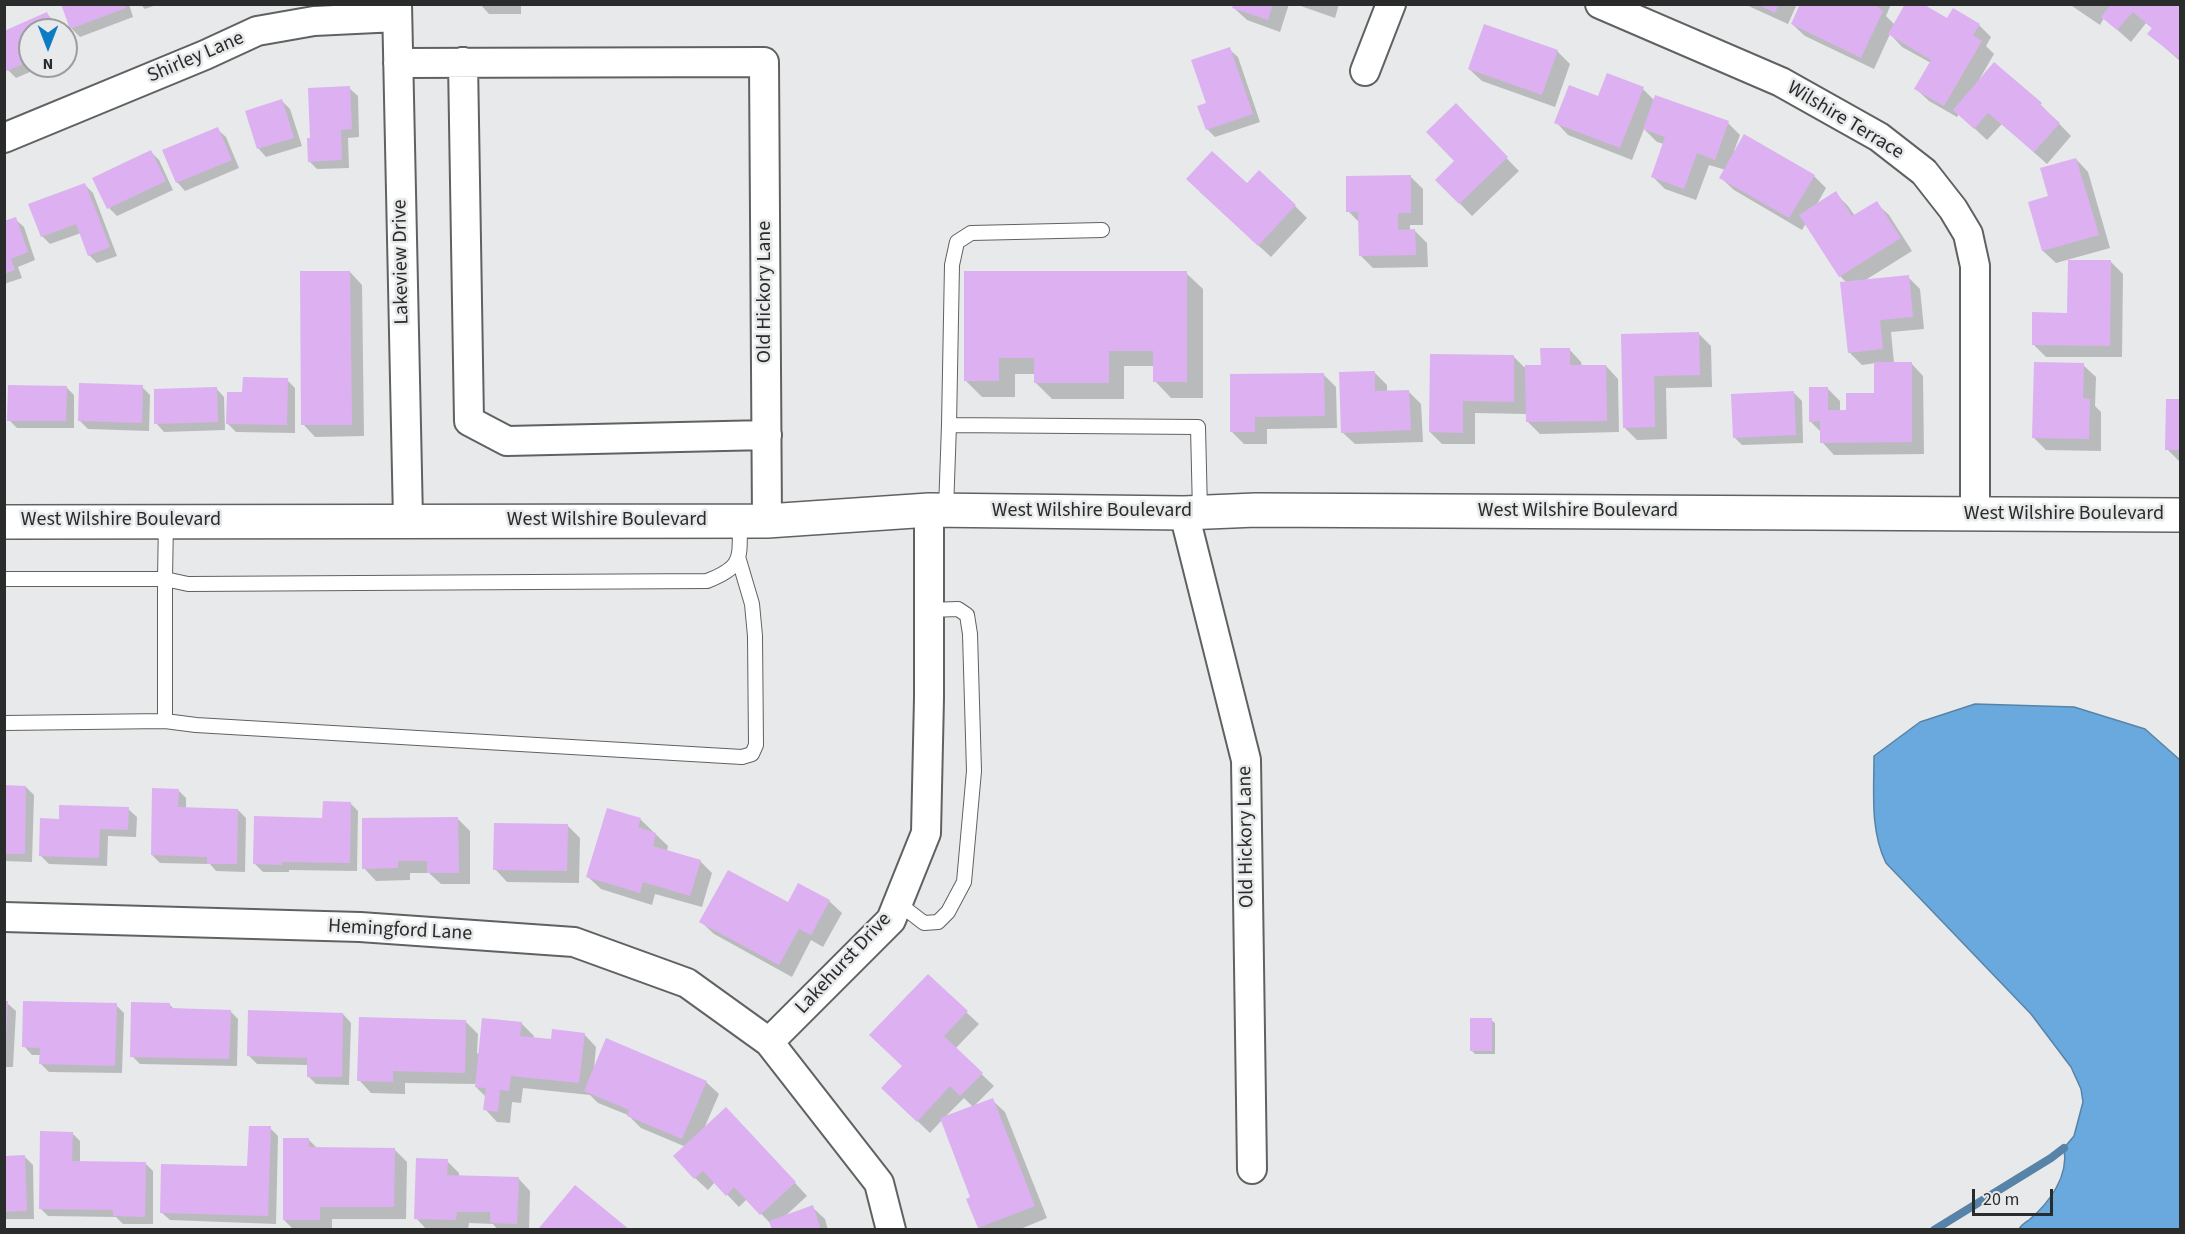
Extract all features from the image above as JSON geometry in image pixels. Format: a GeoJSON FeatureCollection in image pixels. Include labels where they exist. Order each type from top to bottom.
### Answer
{"type":"FeatureCollection","features":[{"type":"Feature","properties":{"kind":"street"},"geometry":{"type":"LineString","coordinates":[[1365,71],[1391,4]]}},
{"type":"Feature","properties":{"kind":"street","name":"Wilshire Terrace"},"geometry":{"type":"LineString","coordinates":[[1600,4],[1781,82],[1879,137],[1924,172],[1953,209],[1968,234],[1975,266],[1975,515]]}},
{"type":"Feature","properties":{"kind":"street","name":"Lakeview Drive"},"geometry":{"type":"LineString","coordinates":[[397,11],[408,520]]}},
{"type":"Feature","properties":{"kind":"street","name":"Shirley Lane"},"geometry":{"type":"LineString","coordinates":[[4,138],[205,55],[257,31],[314,21],[397,11]]}},
{"type":"Feature","properties":{"kind":"street"},"geometry":{"type":"LineString","coordinates":[[398,63],[463,62],[469,421],[507,441],[767,435]]}},
{"type":"Feature","properties":{"kind":"street","name":"Old Hickory Lane"},"geometry":{"type":"LineString","coordinates":[[463,62],[764,62],[767,435],[754,521]]}},
{"type":"Feature","properties":{"kind":"street","name":"West Wilshire Boulevard"},"geometry":{"type":"LineString","coordinates":[[4,522],[754,521],[937,510],[1192,513],[1256,510],[2181,515]]}},
{"type":"Feature","properties":{"kind":"street","name":"Lakehurst Drive"},"geometry":{"type":"LineString","coordinates":[[769,1042],[891,921],[926,833],[929,610],[937,510]]}},
{"type":"Feature","properties":{"kind":"street","name":"Old Hickory Lane"},"geometry":{"type":"LineString","coordinates":[[1192,513],[1246,759],[1252,1169]]}},
{"type":"Feature","properties":{"kind":"street","name":"Hemingford Lane"},"geometry":{"type":"LineString","coordinates":[[4,917],[360,927],[574,942],[687,983],[769,1042]]}},
{"type":"Feature","properties":{"kind":"street"},"geometry":{"type":"LineString","coordinates":[[769,1042],[879,1183],[891,1230]]}},
{"type":"Feature","properties":{"kind":"lane"},"geometry":{"type":"LineString","coordinates":[[937,510],[949,424],[952,265],[957,243],[971,233],[1102,230]]}},
{"type":"Feature","properties":{"kind":"lane"},"geometry":{"type":"LineString","coordinates":[[949,424],[1198,427],[1192,513]]}},
{"type":"Feature","properties":{"kind":"lane"},"geometry":{"type":"LineString","coordinates":[[165,721],[166,521]]}},
{"type":"Feature","properties":{"kind":"lane"},"geometry":{"type":"LineString","coordinates":[[4,579],[165,579],[188,584],[707,582],[728,573],[739,560],[754,521]]}},
{"type":"Feature","properties":{"kind":"lane"},"geometry":{"type":"LineString","coordinates":[[4,723],[165,721],[208,726],[742,757],[752,754],[756,745],[755,636],[752,604],[739,560]]}},
{"type":"Feature","properties":{"kind":"lane"},"geometry":{"type":"LineString","coordinates":[[898,903],[924,923],[938,922],[948,912],[964,882],[974,771],[970,634],[967,615],[958,609],[929,610]]}},
{"type":"Feature","properties":{"kind":"water"},"geometry":{"type":"Polygon","coordinates":[[[1975,704],[2074,707],[2145,729],[2180,760],[2180,1229],[2019,1229],[2051,1197],[2061,1178],[2064,1169],[2064,1148],[2074,1136],[2083,1102],[2081,1089],[2071,1067],[2031,1014],[1886,863],[1875,825],[1874,756],[1920,722],[1975,704]]]}},
{"type":"Feature","properties":{"kind":"building"},"geometry":{"type":"Polygon","coordinates":[[[61,4],[125,4],[126,8],[78,26],[78,18],[66,18],[61,4]]]}},
{"type":"Feature","properties":{"kind":"building"},"geometry":{"type":"Polygon","coordinates":[[[1234,4],[1273,4],[1268,20],[1232,8],[1234,4]]]}},
{"type":"Feature","properties":{"kind":"building"},"geometry":{"type":"Polygon","coordinates":[[[1757,4],[1779,4],[1775,13],[1757,4]]]}},
{"type":"Feature","properties":{"kind":"building"},"geometry":{"type":"Polygon","coordinates":[[[1800,4],[1874,4],[1883,11],[1861,58],[1791,24],[1800,4]]]}},
{"type":"Feature","properties":{"kind":"building"},"geometry":{"type":"Polygon","coordinates":[[[1905,4],[1923,4],[1947,18],[1953,8],[1980,24],[1973,35],[1982,41],[1944,106],[1914,89],[1931,60],[1888,34],[1905,4]]]}},
{"type":"Feature","properties":{"kind":"building"},"geometry":{"type":"Polygon","coordinates":[[[2111,4],[2180,4],[2180,55],[2178,58],[2147,34],[2152,28],[2133,12],[2117,30],[2101,17],[2111,4]]]}},
{"type":"Feature","properties":{"kind":"building"},"geometry":{"type":"Polygon","coordinates":[[[47,12],[50,18],[33,18],[47,12]]]}},
{"type":"Feature","properties":{"kind":"building"},"geometry":{"type":"Polygon","coordinates":[[[1484,24],[1558,50],[1542,95],[1468,69],[1484,24]]]}},
{"type":"Feature","properties":{"kind":"building"},"geometry":{"type":"Polygon","coordinates":[[[18,25],[18,66],[7,71],[4,66],[4,31],[18,25]]]}},
{"type":"Feature","properties":{"kind":"building"},"geometry":{"type":"Polygon","coordinates":[[[1230,47],[1253,114],[1206,130],[1197,106],[1206,103],[1191,60],[1230,47]]]}},
{"type":"Feature","properties":{"kind":"building"},"geometry":{"type":"Polygon","coordinates":[[[1994,62],[2042,103],[2040,105],[2060,123],[2034,152],[1988,113],[1974,129],[1953,110],[1994,62]]]}},
{"type":"Feature","properties":{"kind":"building"},"geometry":{"type":"Polygon","coordinates":[[[1607,73],[1644,87],[1620,148],[1554,123],[1569,85],[1598,96],[1607,73]]]}},
{"type":"Feature","properties":{"kind":"building"},"geometry":{"type":"Polygon","coordinates":[[[350,86],[352,129],[341,130],[342,160],[308,162],[307,138],[310,138],[308,88],[350,86]]]}},
{"type":"Feature","properties":{"kind":"building"},"geometry":{"type":"Polygon","coordinates":[[[1655,95],[1729,121],[1715,160],[1697,153],[1684,189],[1651,177],[1665,137],[1643,129],[1655,95]]]}},
{"type":"Feature","properties":{"kind":"building"},"geometry":{"type":"Polygon","coordinates":[[[282,99],[294,138],[257,149],[245,111],[282,99]]]}},
{"type":"Feature","properties":{"kind":"building"},"geometry":{"type":"Polygon","coordinates":[[[1456,103],[1508,157],[1459,204],[1435,180],[1454,161],[1426,132],[1456,103]]]}},
{"type":"Feature","properties":{"kind":"building"},"geometry":{"type":"Polygon","coordinates":[[[218,127],[232,160],[176,183],[162,150],[218,127]]]}},
{"type":"Feature","properties":{"kind":"building"},"geometry":{"type":"Polygon","coordinates":[[[1744,134],[1815,175],[1789,218],[1719,178],[1744,134]]]}},
{"type":"Feature","properties":{"kind":"building"},"geometry":{"type":"Polygon","coordinates":[[[151,150],[166,181],[107,209],[92,178],[151,150]]]}},
{"type":"Feature","properties":{"kind":"building"},"geometry":{"type":"Polygon","coordinates":[[[1212,151],[1247,183],[1259,170],[1296,205],[1258,246],[1186,179],[1212,151]]]}},
{"type":"Feature","properties":{"kind":"building"},"geometry":{"type":"Polygon","coordinates":[[[2076,158],[2099,235],[2042,251],[2028,202],[2048,196],[2040,168],[2076,158]]]}},
{"type":"Feature","properties":{"kind":"building"},"geometry":{"type":"Polygon","coordinates":[[[1411,175],[1411,213],[1398,213],[1398,230],[1415,229],[1416,255],[1359,256],[1358,212],[1346,212],[1346,176],[1411,175]]]}},
{"type":"Feature","properties":{"kind":"building"},"geometry":{"type":"Polygon","coordinates":[[[85,183],[110,247],[88,256],[76,224],[41,237],[28,204],[85,183]]]}},
{"type":"Feature","properties":{"kind":"building"},"geometry":{"type":"Polygon","coordinates":[[[1836,191],[1852,216],[1877,201],[1901,238],[1839,277],[1799,215],[1836,191]]]}},
{"type":"Feature","properties":{"kind":"building"},"geometry":{"type":"Polygon","coordinates":[[[16,217],[28,252],[11,259],[15,270],[4,274],[4,221],[16,217]]]}},
{"type":"Feature","properties":{"kind":"building"},"geometry":{"type":"Polygon","coordinates":[[[2068,260],[2111,260],[2110,346],[2032,345],[2032,312],[2067,313],[2068,260]]]}},
{"type":"Feature","properties":{"kind":"building"},"geometry":{"type":"Polygon","coordinates":[[[300,271],[350,271],[352,425],[301,425],[300,271]]]}},
{"type":"Feature","properties":{"kind":"building"},"geometry":{"type":"Polygon","coordinates":[[[964,271],[1187,271],[1187,382],[1153,382],[1153,351],[1109,351],[1109,383],[1034,383],[1034,358],[999,358],[999,381],[964,381],[964,271]]]}},
{"type":"Feature","properties":{"kind":"building"},"geometry":{"type":"Polygon","coordinates":[[[1909,275],[1913,317],[1880,320],[1883,349],[1848,353],[1840,282],[1909,275]]]}},
{"type":"Feature","properties":{"kind":"building"},"geometry":{"type":"Polygon","coordinates":[[[1699,332],[1700,375],[1654,376],[1655,427],[1623,428],[1621,334],[1699,332]]]}},
{"type":"Feature","properties":{"kind":"building"},"geometry":{"type":"Polygon","coordinates":[[[1540,348],[1570,348],[1570,365],[1606,365],[1607,421],[1526,422],[1525,365],[1541,365],[1540,348]]]}},
{"type":"Feature","properties":{"kind":"building"},"geometry":{"type":"Polygon","coordinates":[[[1430,354],[1514,355],[1514,402],[1463,401],[1463,433],[1429,432],[1430,354]]]}},
{"type":"Feature","properties":{"kind":"building"},"geometry":{"type":"Polygon","coordinates":[[[1874,362],[1912,362],[1912,442],[1820,443],[1820,421],[1809,422],[1809,387],[1828,387],[1828,410],[1846,410],[1846,393],[1874,393],[1874,362]]]}},
{"type":"Feature","properties":{"kind":"building"},"geometry":{"type":"Polygon","coordinates":[[[2034,362],[2084,363],[2083,398],[2090,399],[2089,439],[2032,438],[2034,362]]]}},
{"type":"Feature","properties":{"kind":"building"},"geometry":{"type":"Polygon","coordinates":[[[1375,371],[1375,391],[1409,390],[1411,430],[1341,433],[1339,372],[1375,371]]]}},
{"type":"Feature","properties":{"kind":"building"},"geometry":{"type":"Polygon","coordinates":[[[1324,373],[1325,416],[1255,417],[1255,432],[1230,432],[1230,374],[1324,373]]]}},
{"type":"Feature","properties":{"kind":"building"},"geometry":{"type":"Polygon","coordinates":[[[243,377],[288,378],[287,425],[226,424],[227,392],[242,392],[243,377]]]}},
{"type":"Feature","properties":{"kind":"building"},"geometry":{"type":"Polygon","coordinates":[[[79,383],[143,385],[142,423],[78,421],[79,383]]]}},
{"type":"Feature","properties":{"kind":"building"},"geometry":{"type":"Polygon","coordinates":[[[8,385],[67,386],[66,421],[7,421],[8,385]]]}},
{"type":"Feature","properties":{"kind":"building"},"geometry":{"type":"Polygon","coordinates":[[[217,387],[218,422],[154,424],[154,389],[217,387]]]}},
{"type":"Feature","properties":{"kind":"building"},"geometry":{"type":"Polygon","coordinates":[[[1794,391],[1796,435],[1733,438],[1731,394],[1794,391]]]}},
{"type":"Feature","properties":{"kind":"building"},"geometry":{"type":"Polygon","coordinates":[[[2166,399],[2180,399],[2180,450],[2165,450],[2166,399]]]}},
{"type":"Feature","properties":{"kind":"building"},"geometry":{"type":"Polygon","coordinates":[[[4,785],[26,786],[25,854],[4,854],[4,785]]]}},
{"type":"Feature","properties":{"kind":"building"},"geometry":{"type":"Polygon","coordinates":[[[152,788],[179,789],[178,807],[238,809],[237,864],[207,864],[207,857],[151,855],[152,788]]]}},
{"type":"Feature","properties":{"kind":"building"},"geometry":{"type":"Polygon","coordinates":[[[323,801],[351,802],[350,863],[253,864],[254,816],[322,818],[323,801]]]}},
{"type":"Feature","properties":{"kind":"building"},"geometry":{"type":"Polygon","coordinates":[[[59,805],[129,807],[128,830],[100,829],[99,858],[39,856],[40,818],[59,819],[59,805]]]}},
{"type":"Feature","properties":{"kind":"building"},"geometry":{"type":"Polygon","coordinates":[[[607,808],[641,818],[638,827],[656,833],[653,846],[701,860],[690,896],[643,882],[640,893],[586,877],[607,808]]]}},
{"type":"Feature","properties":{"kind":"building"},"geometry":{"type":"Polygon","coordinates":[[[458,817],[459,873],[427,873],[427,861],[398,861],[398,868],[362,869],[362,818],[458,817]]]}},
{"type":"Feature","properties":{"kind":"building"},"geometry":{"type":"Polygon","coordinates":[[[494,823],[568,824],[567,871],[493,870],[494,823]]]}},
{"type":"Feature","properties":{"kind":"building"},"geometry":{"type":"Polygon","coordinates":[[[728,870],[788,902],[798,883],[830,900],[811,935],[799,929],[779,965],[699,922],[728,870]]]}},
{"type":"Feature","properties":{"kind":"building"},"geometry":{"type":"Polygon","coordinates":[[[928,974],[968,1011],[944,1036],[983,1073],[960,1096],[950,1086],[917,1122],[881,1088],[902,1066],[869,1035],[928,974]]]}},
{"type":"Feature","properties":{"kind":"building"},"geometry":{"type":"Polygon","coordinates":[[[4,1001],[8,1001],[6,1042],[4,1042],[4,1001]]]}},
{"type":"Feature","properties":{"kind":"building"},"geometry":{"type":"Polygon","coordinates":[[[23,1001],[117,1003],[115,1066],[39,1064],[40,1048],[22,1047],[23,1001]]]}},
{"type":"Feature","properties":{"kind":"building"},"geometry":{"type":"Polygon","coordinates":[[[131,1002],[170,1003],[170,1008],[231,1010],[229,1059],[130,1057],[131,1002]]]}},
{"type":"Feature","properties":{"kind":"building"},"geometry":{"type":"Polygon","coordinates":[[[248,1010],[343,1013],[342,1077],[307,1077],[307,1058],[247,1056],[248,1010]]]}},
{"type":"Feature","properties":{"kind":"building"},"geometry":{"type":"Polygon","coordinates":[[[359,1017],[466,1020],[465,1073],[393,1071],[393,1082],[357,1081],[359,1017]]]}},
{"type":"Feature","properties":{"kind":"building"},"geometry":{"type":"Polygon","coordinates":[[[482,1018],[522,1022],[520,1036],[551,1039],[552,1029],[585,1033],[579,1083],[511,1076],[509,1091],[500,1090],[498,1112],[483,1110],[486,1088],[475,1087],[482,1018]]]}},
{"type":"Feature","properties":{"kind":"building"},"geometry":{"type":"Polygon","coordinates":[[[1470,1018],[1492,1018],[1492,1051],[1470,1051],[1470,1018]]]}},
{"type":"Feature","properties":{"kind":"building"},"geometry":{"type":"Polygon","coordinates":[[[606,1038],[707,1081],[682,1139],[627,1116],[629,1110],[584,1091],[606,1038]]]}},
{"type":"Feature","properties":{"kind":"building"},"geometry":{"type":"Polygon","coordinates":[[[993,1098],[1035,1206],[978,1228],[966,1199],[970,1197],[940,1118],[993,1098]]]}},
{"type":"Feature","properties":{"kind":"building"},"geometry":{"type":"Polygon","coordinates":[[[726,1107],[796,1182],[760,1215],[734,1187],[726,1196],[703,1171],[694,1179],[673,1156],[726,1107]]]}},
{"type":"Feature","properties":{"kind":"building"},"geometry":{"type":"Polygon","coordinates":[[[249,1126],[271,1126],[268,1216],[160,1213],[161,1164],[247,1166],[249,1126]]]}},
{"type":"Feature","properties":{"kind":"building"},"geometry":{"type":"Polygon","coordinates":[[[40,1131],[73,1132],[72,1161],[146,1162],[145,1217],[113,1216],[113,1210],[39,1209],[40,1131]]]}},
{"type":"Feature","properties":{"kind":"building"},"geometry":{"type":"Polygon","coordinates":[[[283,1138],[309,1138],[309,1147],[395,1148],[394,1207],[320,1207],[320,1220],[283,1220],[283,1138]]]}},
{"type":"Feature","properties":{"kind":"building"},"geometry":{"type":"Polygon","coordinates":[[[25,1155],[27,1211],[4,1212],[4,1156],[25,1155]]]}},
{"type":"Feature","properties":{"kind":"building"},"geometry":{"type":"Polygon","coordinates":[[[416,1158],[448,1159],[447,1175],[519,1177],[517,1224],[490,1223],[490,1212],[457,1212],[456,1220],[414,1219],[416,1158]]]}},
{"type":"Feature","properties":{"kind":"building"},"geometry":{"type":"Polygon","coordinates":[[[575,1185],[630,1230],[539,1228],[575,1185]]]}},
{"type":"Feature","properties":{"kind":"building"},"geometry":{"type":"Polygon","coordinates":[[[813,1205],[821,1230],[772,1230],[769,1221],[813,1205]]]}},
{"type":"Feature","properties":{"kind":"waterway"},"geometry":{"type":"LineString","coordinates":[[1934,1230],[2064,1148]]}}]}
